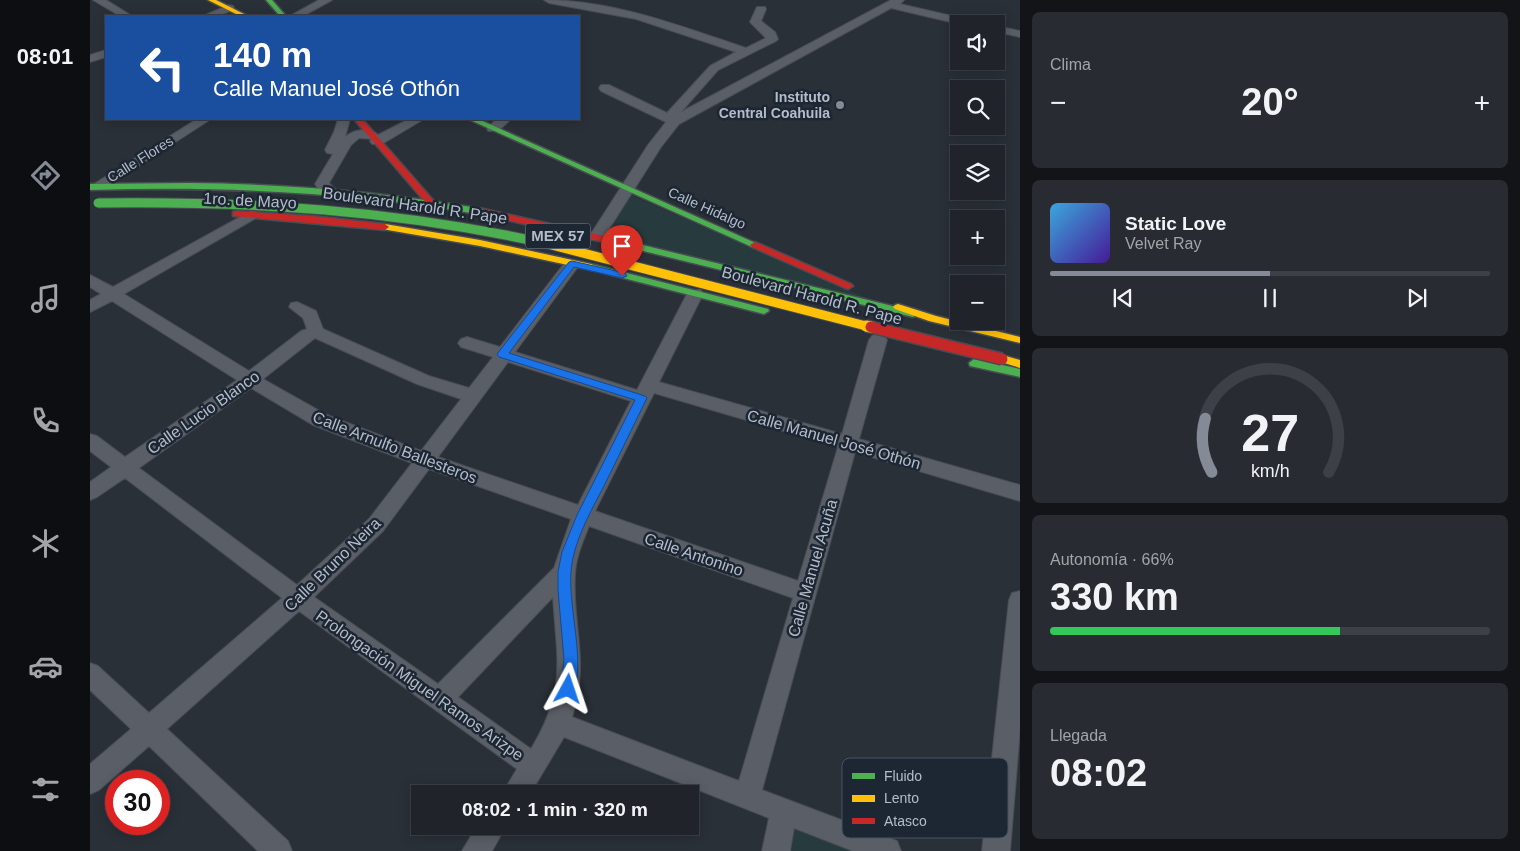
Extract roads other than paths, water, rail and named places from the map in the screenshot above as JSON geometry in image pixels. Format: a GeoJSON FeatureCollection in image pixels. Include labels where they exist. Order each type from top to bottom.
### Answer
{"type":"FeatureCollection","features":[{"type":"Feature","properties":{"kind":"main road"},"geometry":{"type":"LineString","coordinates":[[211,0],[243,15]]}},
{"type":"Feature","properties":{"kind":"main road"},"geometry":{"type":"LineString","coordinates":[[268,0],[282,15]]}},
{"type":"Feature","properties":{"kind":"main road"},"geometry":{"type":"LineString","coordinates":[[267,15],[282,15]]}},
{"type":"Feature","properties":{"kind":"main road"},"geometry":{"type":"LineString","coordinates":[[359,120],[431,203],[438,214],[440,236]]}},
{"type":"Feature","properties":{"kind":"main road","name":"Calle Hidalgo"},"geometry":{"type":"LineString","coordinates":[[474,120],[913,314],[1020,340]]}},
{"type":"Feature","properties":{"kind":"main road"},"geometry":{"type":"LineString","coordinates":[[96,191],[216,185],[330,192],[431,203],[500,215],[597,237],[913,314]]}},
{"type":"Feature","properties":{"kind":"main road","name":"Boulevard Harold R. Pape"},"geometry":{"type":"LineString","coordinates":[[96,191],[307,196],[378,203],[472,217],[598,245],[1020,351]]}},
{"type":"Feature","properties":{"kind":"main road","name":"Boulevard Harold R. Pape"},"geometry":{"type":"LineString","coordinates":[[96,191],[195,201],[303,206],[368,212],[472,228],[572,250],[1020,364]]}},
{"type":"Feature","properties":{"kind":"main road"},"geometry":{"type":"LineString","coordinates":[[374,227],[386,223],[398,212],[397,202],[392,199]]}},
{"type":"Feature","properties":{"kind":"main road","name":"1ro. de Mayo"},"geometry":{"type":"LineString","coordinates":[[90,213],[199,212],[251,215],[374,227],[440,236],[572,264],[878,340],[1020,373]]}},
{"type":"Feature","properties":{"kind":"street"},"geometry":{"type":"LineString","coordinates":[[297,15],[326,0]]}},
{"type":"Feature","properties":{"kind":"street"},"geometry":{"type":"LineString","coordinates":[[556,3],[638,16],[747,52]]}},
{"type":"Feature","properties":{"kind":"street"},"geometry":{"type":"LineString","coordinates":[[671,120],[895,3],[950,18]]}},
{"type":"Feature","properties":{"kind":"street"},"geometry":{"type":"LineString","coordinates":[[98,5],[111,6],[125,15]]}},
{"type":"Feature","properties":{"kind":"street"},"geometry":{"type":"LineString","coordinates":[[211,15],[229,8]]}},
{"type":"Feature","properties":{"kind":"street"},"geometry":{"type":"LineString","coordinates":[[597,237],[671,120],[714,68],[772,39],[771,34],[755,22],[761,9]]}},
{"type":"Feature","properties":{"kind":"street"},"geometry":{"type":"LineString","coordinates":[[1005,31],[1020,34]]}},
{"type":"Feature","properties":{"kind":"street"},"geometry":{"type":"LineString","coordinates":[[90,59],[105,53]]}},
{"type":"Feature","properties":{"kind":"street"},"geometry":{"type":"LineString","coordinates":[[605,88],[671,120]]}},
{"type":"Feature","properties":{"kind":"street","name":"Calle Flores"},"geometry":{"type":"LineString","coordinates":[[96,191],[202,120]]}},
{"type":"Feature","properties":{"kind":"street"},"geometry":{"type":"LineString","coordinates":[[330,192],[322,184],[346,143],[356,134],[374,138],[416,120]]}},
{"type":"Feature","properties":{"kind":"street"},"geometry":{"type":"LineString","coordinates":[[493,128],[504,120]]}},
{"type":"Feature","properties":{"kind":"street"},"geometry":{"type":"LineString","coordinates":[[298,190],[310,184],[328,157],[344,122]]}},
{"type":"Feature","properties":{"kind":"street"},"geometry":{"type":"LineString","coordinates":[[90,308],[251,215]]}},
{"type":"Feature","properties":{"kind":"street","name":"Calle Bruno Neira"},"geometry":{"type":"LineString","coordinates":[[90,781],[298,598],[376,525],[502,354],[572,264]]}},
{"type":"Feature","properties":{"kind":"street","name":"Calle Arnulfo Ballesteros"},"geometry":{"type":"LineString","coordinates":[[90,280],[250,380],[320,420],[425,460],[583,515]]}},
{"type":"Feature","properties":{"kind":"street"},"geometry":{"type":"LineString","coordinates":[[521,785],[558,723],[568,689],[571,659],[564,572],[568,552],[583,515],[695,294]]}},
{"type":"Feature","properties":{"kind":"street"},"geometry":{"type":"LineString","coordinates":[[297,307],[310,315],[316,332],[423,380],[472,396]]}},
{"type":"Feature","properties":{"kind":"street","name":"Calle Lucio Blanco"},"geometry":{"type":"LineString","coordinates":[[90,492],[250,380],[308,334],[316,332]]}},
{"type":"Feature","properties":{"kind":"street","name":"Calle Manuel Acuña"},"geometry":{"type":"LineString","coordinates":[[747,796],[878,340]]}},
{"type":"Feature","properties":{"kind":"street","name":"Calle Manuel José Othón"},"geometry":{"type":"LineString","coordinates":[[466,343],[645,392],[848,444],[1020,493]]}},
{"type":"Feature","properties":{"kind":"street","name":"Prolongación Miguel Ramos Arizpe"},"geometry":{"type":"LineString","coordinates":[[90,442],[298,598],[534,766]]}},
{"type":"Feature","properties":{"kind":"street","name":"Calle Antonino"},"geometry":{"type":"LineString","coordinates":[[583,515],[805,593]]}},
{"type":"Feature","properties":{"kind":"street"},"geometry":{"type":"LineString","coordinates":[[440,699],[564,572]]}},
{"type":"Feature","properties":{"kind":"street"},"geometry":{"type":"LineString","coordinates":[[1006,758],[1017,660],[1020,600]]}},
{"type":"Feature","properties":{"kind":"street"},"geometry":{"type":"LineString","coordinates":[[90,674],[278,851]]}},
{"type":"Feature","properties":{"kind":"street"},"geometry":{"type":"LineString","coordinates":[[558,723],[842,834]]}},
{"type":"Feature","properties":{"kind":"street"},"geometry":{"type":"LineString","coordinates":[[776,851],[784,811]]}},
{"type":"Feature","properties":{"kind":"street"},"geometry":{"type":"LineString","coordinates":[[476,851],[487,835]]}},
{"type":"Feature","properties":{"kind":"street"},"geometry":{"type":"LineString","coordinates":[[854,838],[887,851]]}},
{"type":"Feature","properties":{"kind":"street"},"geometry":{"type":"LineString","coordinates":[[996,851],[997,838]]}},
{"type":"Feature","properties":{"kind":"place","name":"Instituto Central Coahuila"},"geometry":{"type":"Point","coordinates":[840,105]}}]}
